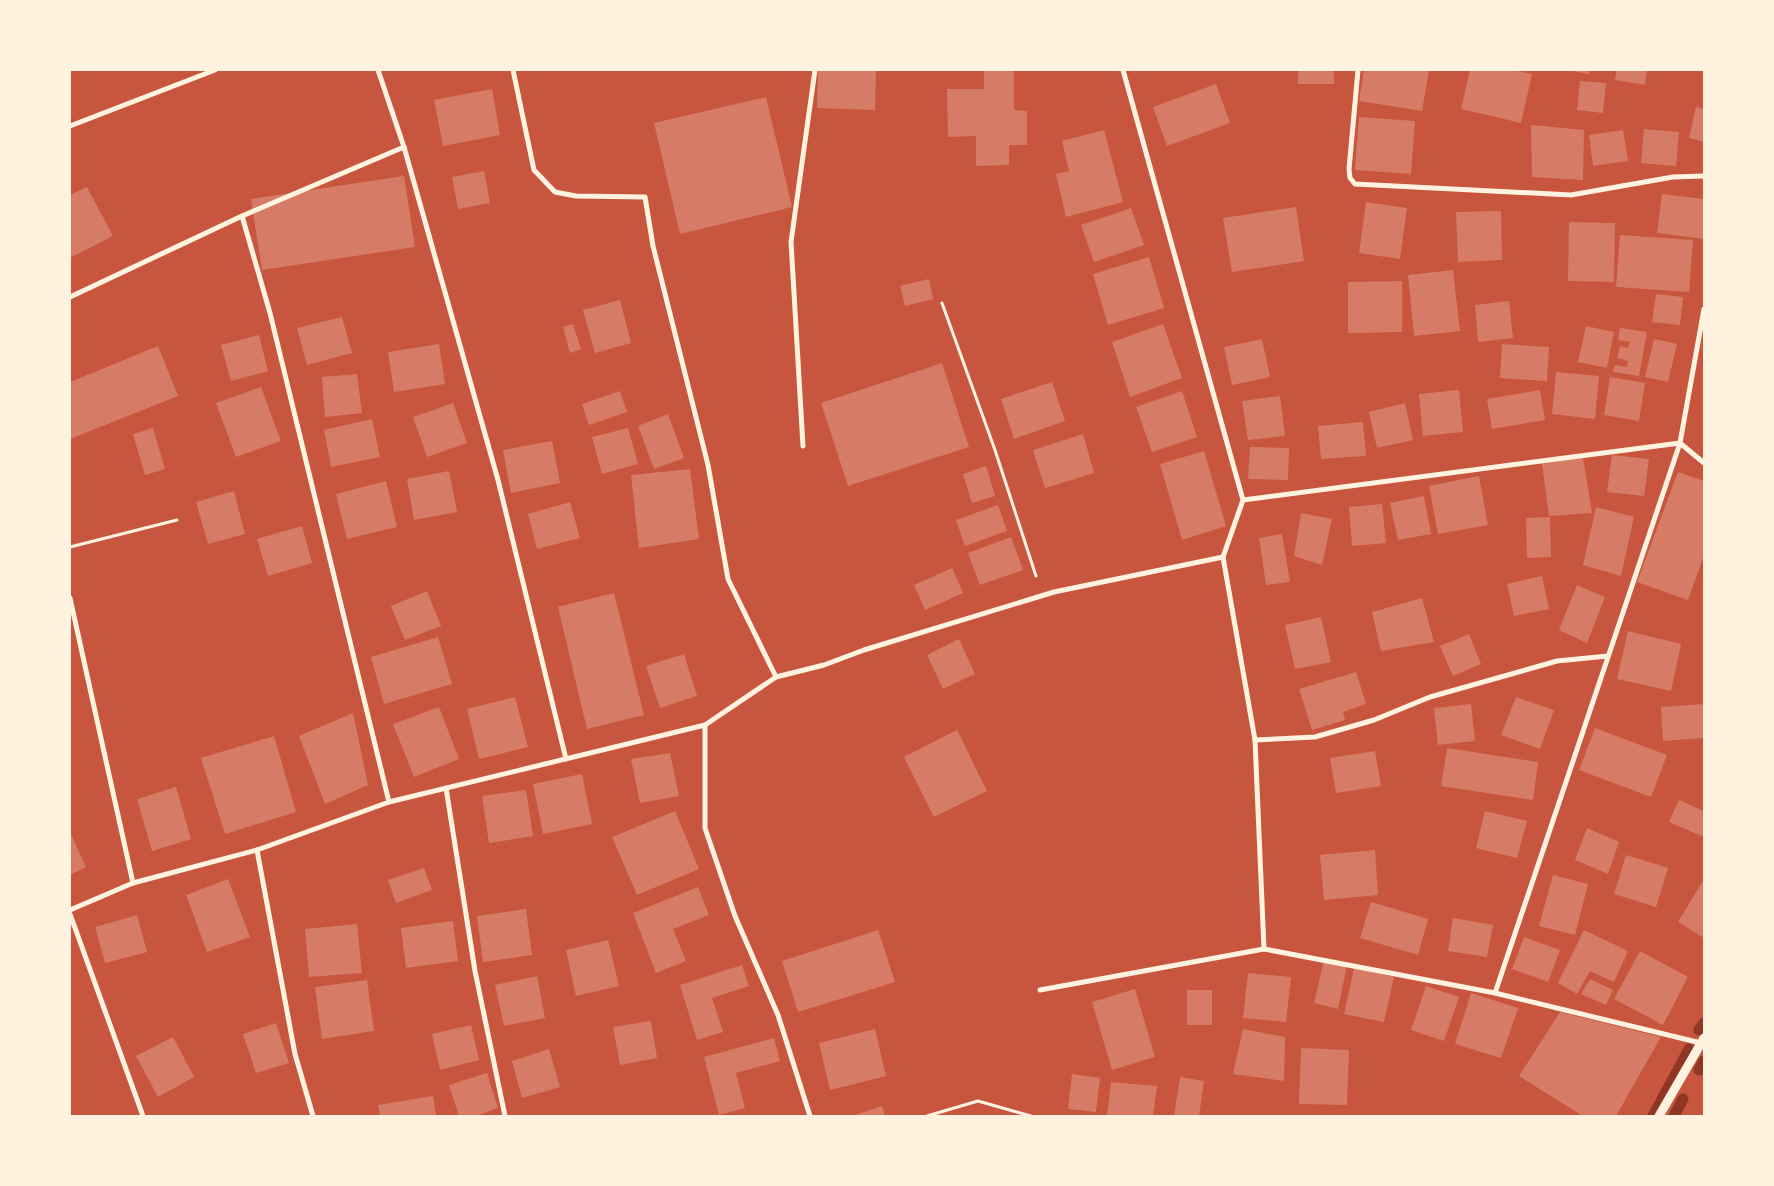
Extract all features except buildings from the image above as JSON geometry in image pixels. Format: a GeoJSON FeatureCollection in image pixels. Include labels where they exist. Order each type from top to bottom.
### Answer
{"type":"FeatureCollection","features":[{"type":"Feature","properties":{"kind":"street"},"geometry":{"type":"LineString","coordinates":[[70,126],[215,70]]}},
{"type":"Feature","properties":{"kind":"street"},"geometry":{"type":"LineString","coordinates":[[378,70],[404,147],[498,480],[566,759]]}},
{"type":"Feature","properties":{"kind":"street"},"geometry":{"type":"LineString","coordinates":[[513,70],[534,170],[555,192],[576,196],[645,197],[653,246],[679,342],[708,465],[728,579],[776,677]]}},
{"type":"Feature","properties":{"kind":"street"},"geometry":{"type":"LineString","coordinates":[[803,446],[791,242],[815,70]]}},
{"type":"Feature","properties":{"kind":"street"},"geometry":{"type":"LineString","coordinates":[[1123,70],[1243,500],[1223,557],[1255,740],[1264,949]]}},
{"type":"Feature","properties":{"kind":"street"},"geometry":{"type":"LineString","coordinates":[[1358,70],[1349,169],[1350,178],[1355,184],[1571,195],[1672,177],[1704,176]]}},
{"type":"Feature","properties":{"kind":"street"},"geometry":{"type":"LineString","coordinates":[[70,297],[242,216],[404,147]]}},
{"type":"Feature","properties":{"kind":"street"},"geometry":{"type":"LineString","coordinates":[[242,216],[270,313],[389,802]]}},
{"type":"Feature","properties":{"kind":"street"},"geometry":{"type":"LineString","coordinates":[[1495,993],[1680,443],[1704,309]]}},
{"type":"Feature","properties":{"kind":"street"},"geometry":{"type":"LineString","coordinates":[[1243,500],[1680,443],[1704,463]]}},
{"type":"Feature","properties":{"kind":"street"},"geometry":{"type":"LineString","coordinates":[[70,910],[133,883],[256,850],[389,802],[705,725],[776,677],[824,665],[864,650],[1054,592],[1223,557]]}},
{"type":"Feature","properties":{"kind":"street"},"geometry":{"type":"LineString","coordinates":[[70,598],[133,883]]}},
{"type":"Feature","properties":{"kind":"street"},"geometry":{"type":"LineString","coordinates":[[1255,740],[1315,738],[1374,720],[1430,697],[1557,661],[1608,656]]}},
{"type":"Feature","properties":{"kind":"street"},"geometry":{"type":"LineString","coordinates":[[705,725],[704,828],[736,916],[778,1015],[810,1116]]}},
{"type":"Feature","properties":{"kind":"street"},"geometry":{"type":"LineString","coordinates":[[446,788],[475,971],[505,1116]]}},
{"type":"Feature","properties":{"kind":"street"},"geometry":{"type":"LineString","coordinates":[[256,850],[295,1054],[314,1116]]}},
{"type":"Feature","properties":{"kind":"street"},"geometry":{"type":"LineString","coordinates":[[70,914],[143,1116]]}},
{"type":"Feature","properties":{"kind":"street"},"geometry":{"type":"LineString","coordinates":[[1040,990],[1264,949],[1495,993],[1703,1040],[1659,1116]]}},
{"type":"Feature","properties":{"kind":"path"},"geometry":{"type":"LineString","coordinates":[[942,303],[995,450],[1042,596]]}},
{"type":"Feature","properties":{"kind":"path"},"geometry":{"type":"LineString","coordinates":[[70,547],[178,520]]}},
{"type":"Feature","properties":{"kind":"path"},"geometry":{"type":"LineString","coordinates":[[926,1116],[978,1101],[1031,1116]]}},
{"type":"Feature","properties":{"kind":"waterway"},"geometry":{"type":"LineString","coordinates":[[1699,1030],[1704,1023]]}},
{"type":"Feature","properties":{"kind":"waterway"},"geometry":{"type":"LineString","coordinates":[[1653,1116],[1689,1049]]}},
{"type":"Feature","properties":{"kind":"waterway"},"geometry":{"type":"LineString","coordinates":[[1699,1070],[1704,1061]]}},
{"type":"Feature","properties":{"kind":"waterway"},"geometry":{"type":"LineString","coordinates":[[1674,1116],[1683,1099]]}}]}
